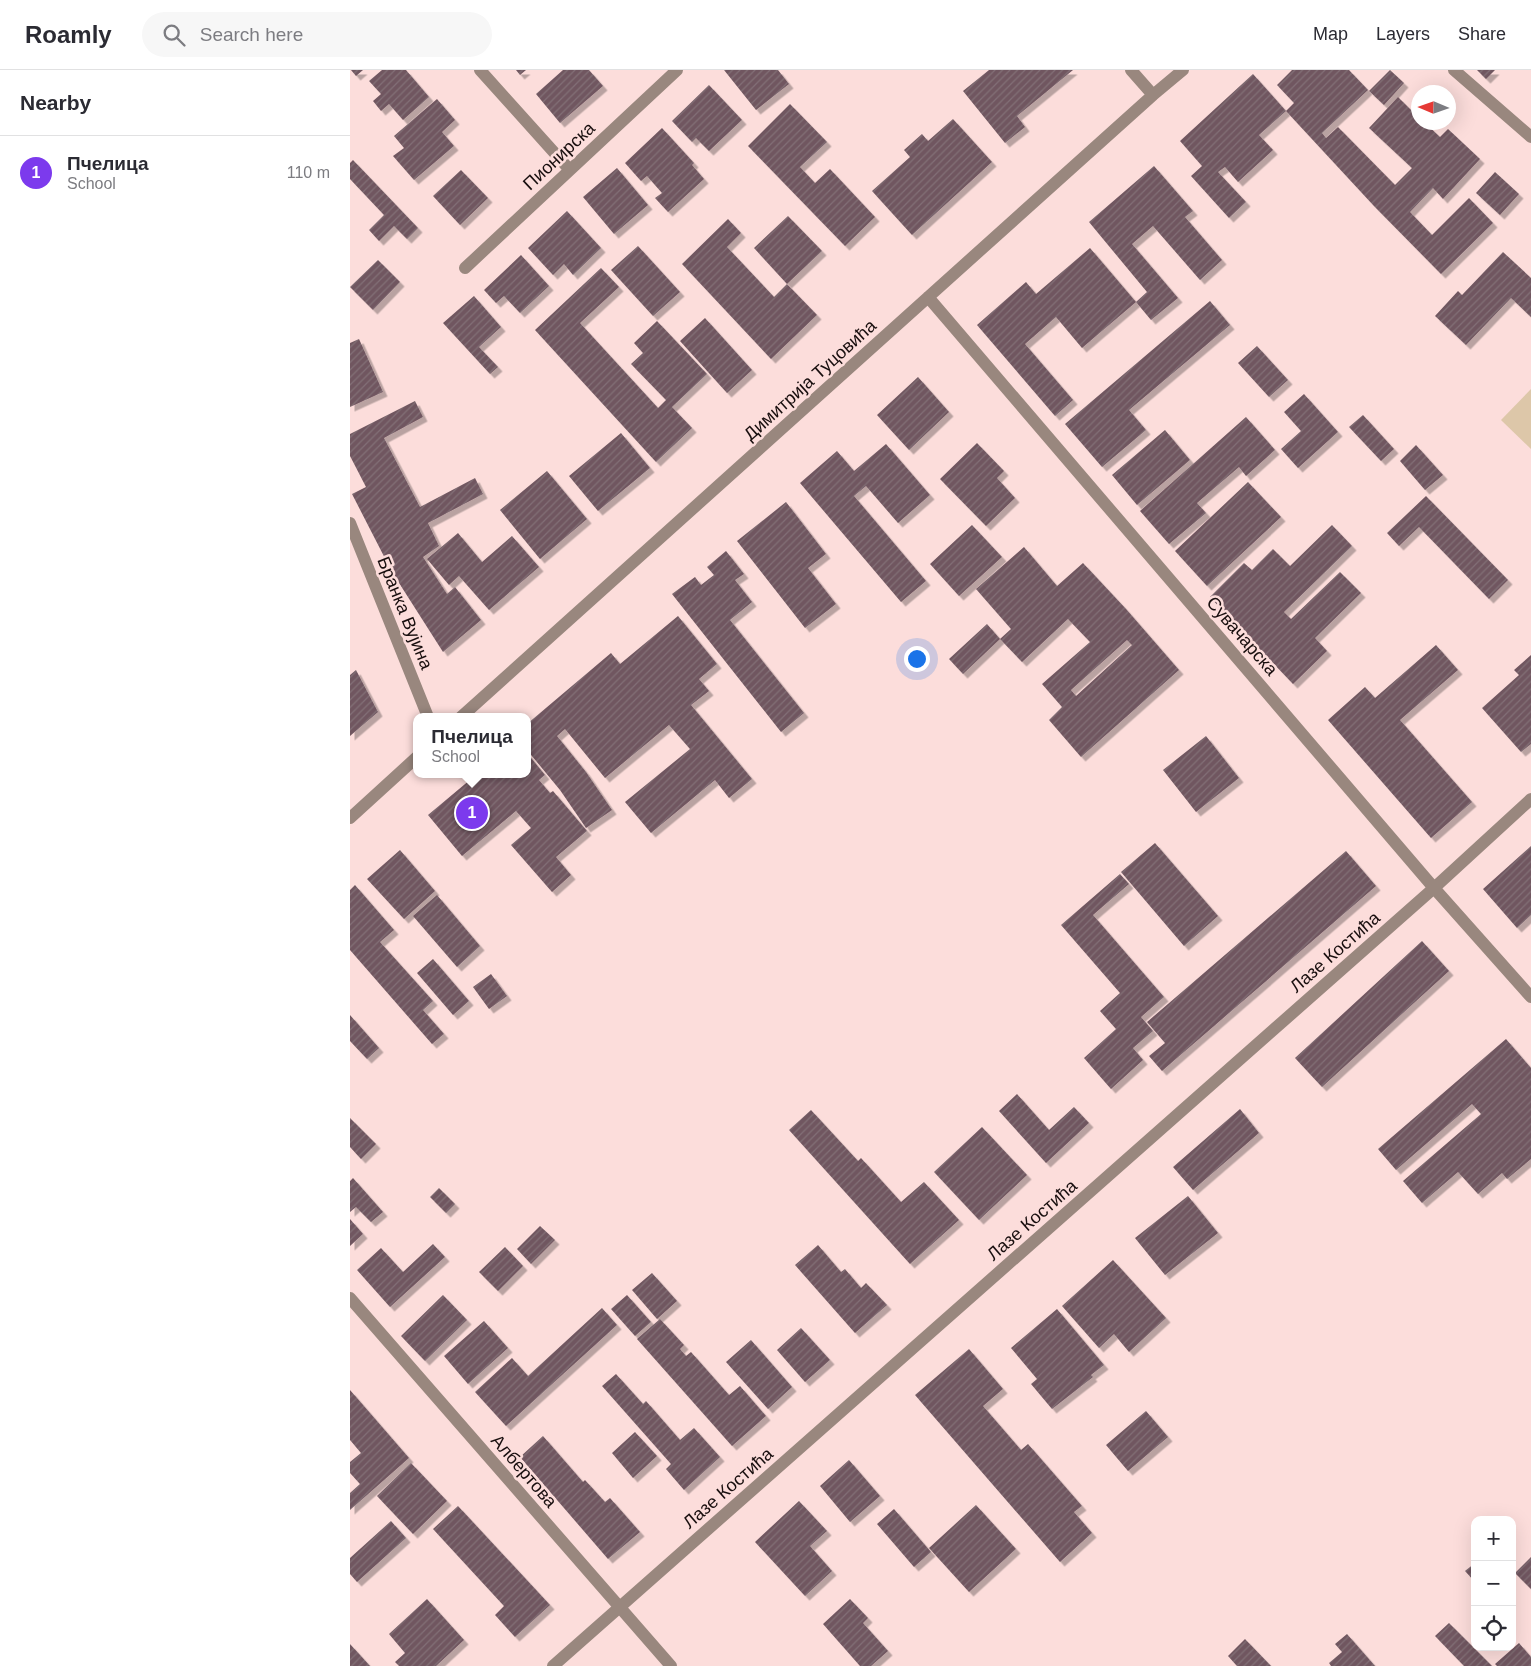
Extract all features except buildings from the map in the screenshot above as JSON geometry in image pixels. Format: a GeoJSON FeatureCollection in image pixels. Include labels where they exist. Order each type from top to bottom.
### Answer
{"type":"FeatureCollection","features":[{"type":"Feature","properties":{"kind":"street"},"geometry":{"type":"LineString","coordinates":[[480,70],[570,170]]}},
{"type":"Feature","properties":{"kind":"street","name":"Пионирска"},"geometry":{"type":"LineString","coordinates":[[465,268],[570,170],[663,75],[677,70]]}},
{"type":"Feature","properties":{"kind":"street"},"geometry":{"type":"LineString","coordinates":[[1131,70],[1153,95]]}},
{"type":"Feature","properties":{"kind":"street","name":"Димитрија Туцовића"},"geometry":{"type":"LineString","coordinates":[[465,713],[1183,70]]}},
{"type":"Feature","properties":{"kind":"street"},"geometry":{"type":"LineString","coordinates":[[1454,70],[1531,137]]}},
{"type":"Feature","properties":{"kind":"street","name":"Сувачарска"},"geometry":{"type":"LineString","coordinates":[[928,297],[1434,888],[1531,997]]}},
{"type":"Feature","properties":{"kind":"street","name":"Бранка Вујина"},"geometry":{"type":"LineString","coordinates":[[350,523],[426,713]]}},
{"type":"Feature","properties":{"kind":"street"},"geometry":{"type":"LineString","coordinates":[[350,818],[413,760]]}},
{"type":"Feature","properties":{"kind":"street","name":"Лазе Костића"},"geometry":{"type":"LineString","coordinates":[[553,1666],[1434,888],[1531,799]]}},
{"type":"Feature","properties":{"kind":"street","name":"Албертова"},"geometry":{"type":"LineString","coordinates":[[350,1298],[671,1666]]}},
{"type":"Feature","properties":{"kind":"shaded area"},"geometry":{"type":"Polygon","coordinates":[[[1531,389],[1531,449],[1501,420],[1531,389]]]}},
{"type":"Feature","properties":{"kind":"place","name":"Пчелица"},"geometry":{"type":"Point","coordinates":[472,813]}}]}
